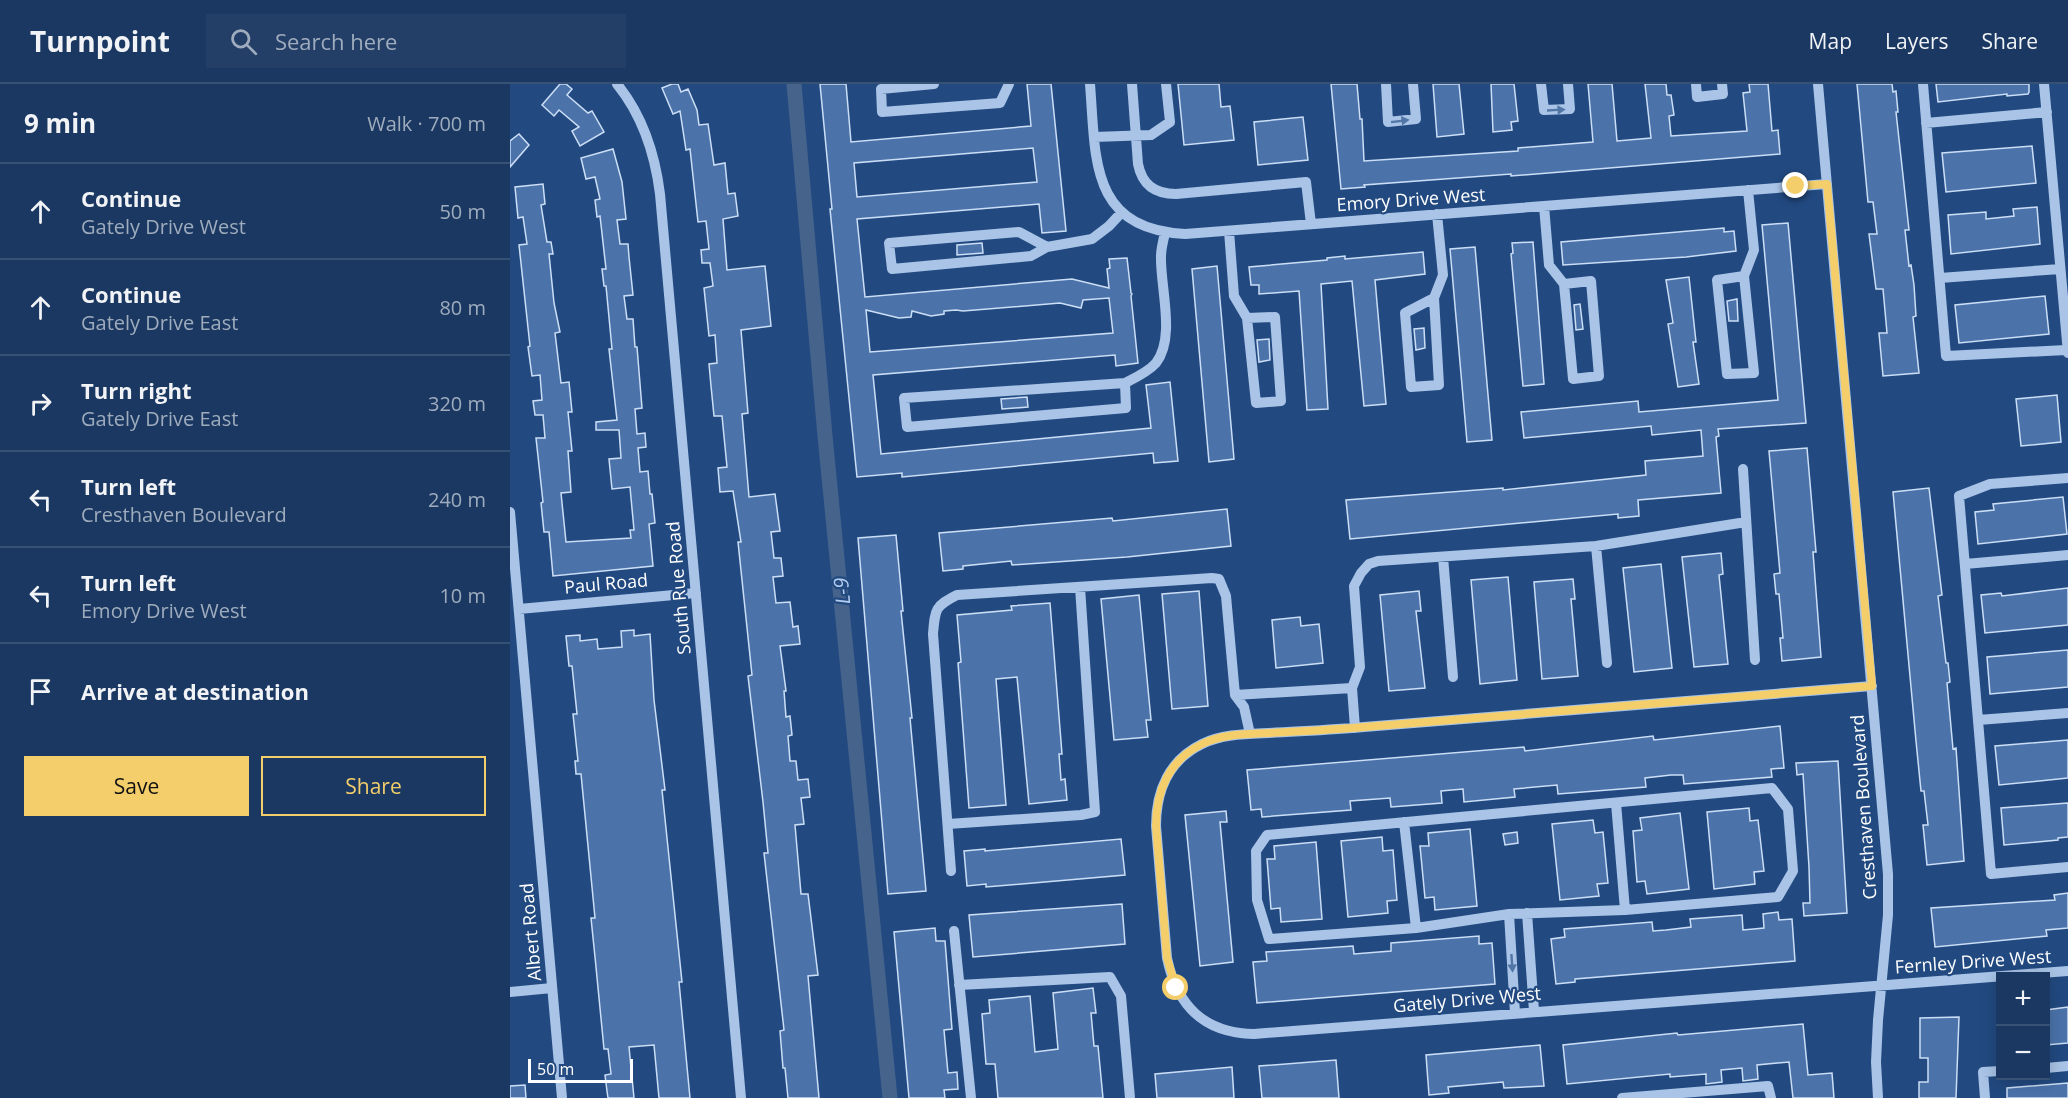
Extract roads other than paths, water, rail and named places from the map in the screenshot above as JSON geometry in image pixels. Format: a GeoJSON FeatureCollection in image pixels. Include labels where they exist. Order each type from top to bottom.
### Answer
{"type":"FeatureCollection","features":[{"type":"Feature","properties":{"kind":"street","name":"South Rue Road"},"geometry":{"type":"LineString","coordinates":[[617,84],[643,127],[651,146],[658,174],[741,1098]]}},
{"type":"Feature","properties":{"kind":"street"},"geometry":{"type":"LineString","coordinates":[[934,84],[881,89],[882,112],[1000,103],[1009,84]]}},
{"type":"Feature","properties":{"kind":"street","name":"Emory Drive West"},"geometry":{"type":"LineString","coordinates":[[1090,84],[1097,165],[1103,185],[1122,212],[1145,227],[1165,233],[1229,231],[1827,184]]}},
{"type":"Feature","properties":{"kind":"street"},"geometry":{"type":"LineString","coordinates":[[1132,84],[1140,174],[1154,191],[1176,194],[1306,182],[1311,224]]}},
{"type":"Feature","properties":{"kind":"street"},"geometry":{"type":"LineString","coordinates":[[1094,137],[1151,135],[1170,122],[1166,84]]}},
{"type":"Feature","properties":{"kind":"street"},"geometry":{"type":"LineString","coordinates":[[1386,84],[1388,122],[1416,119],[1413,84]]}},
{"type":"Feature","properties":{"kind":"street"},"geometry":{"type":"LineString","coordinates":[[1541,84],[1544,110],[1570,109],[1568,84]]}},
{"type":"Feature","properties":{"kind":"street"},"geometry":{"type":"LineString","coordinates":[[1696,84],[1697,97],[1723,94],[1722,84]]}},
{"type":"Feature","properties":{"kind":"street","name":"Cresthaven Boulevard"},"geometry":{"type":"LineString","coordinates":[[1818,84],[1888,874],[1888,915],[1877,1041],[1878,1098]]}},
{"type":"Feature","properties":{"kind":"street"},"geometry":{"type":"LineString","coordinates":[[1923,84],[1946,356],[2067,352],[2044,84]]}},
{"type":"Feature","properties":{"kind":"street"},"geometry":{"type":"LineString","coordinates":[[1926,123],[2047,112]]}},
{"type":"Feature","properties":{"kind":"street"},"geometry":{"type":"LineString","coordinates":[[1744,276],[1717,280],[1726,374],[1754,373],[1744,276],[1754,250],[1748,190]]}},
{"type":"Feature","properties":{"kind":"street"},"geometry":{"type":"LineString","coordinates":[[1544,206],[1549,265],[1564,284],[1573,379],[1599,376],[1591,281],[1564,284]]}},
{"type":"Feature","properties":{"kind":"street"},"geometry":{"type":"LineString","coordinates":[[1047,247],[1019,232],[889,243],[892,269],[1031,256],[1047,247],[1092,239],[1122,212]]}},
{"type":"Feature","properties":{"kind":"street"},"geometry":{"type":"LineString","coordinates":[[1434,298],[1405,313],[1411,387],[1439,386],[1434,298],[1443,275],[1437,214]]}},
{"type":"Feature","properties":{"kind":"street"},"geometry":{"type":"LineString","coordinates":[[1229,231],[1234,296],[1246,318],[1256,403],[1281,401],[1275,317],[1246,318]]}},
{"type":"Feature","properties":{"kind":"street"},"geometry":{"type":"LineString","coordinates":[[1125,383],[1126,408],[907,427],[904,398],[1125,383],[1143,374],[1156,362],[1163,347],[1166,330],[1161,255],[1165,233]]}},
{"type":"Feature","properties":{"kind":"street"},"geometry":{"type":"LineString","coordinates":[[1940,278],[2060,269]]}},
{"type":"Feature","properties":{"kind":"street"},"geometry":{"type":"LineString","coordinates":[[1743,469],[1755,660]]}},
{"type":"Feature","properties":{"kind":"street"},"geometry":{"type":"LineString","coordinates":[[2068,478],[1990,484],[1959,496],[1991,874],[2068,867]]}},
{"type":"Feature","properties":{"kind":"street","name":"Albert Road"},"geometry":{"type":"LineString","coordinates":[[510,512],[562,1098]]}},
{"type":"Feature","properties":{"kind":"street"},"geometry":{"type":"LineString","coordinates":[[1355,728],[1352,688],[1360,667],[1354,586],[1360,573],[1370,564],[1378,561],[1596,546],[1746,522]]}},
{"type":"Feature","properties":{"kind":"street"},"geometry":{"type":"LineString","coordinates":[[1596,546],[1607,663]]}},
{"type":"Feature","properties":{"kind":"street"},"geometry":{"type":"LineString","coordinates":[[1965,564],[2068,555]]}},
{"type":"Feature","properties":{"kind":"street"},"geometry":{"type":"LineString","coordinates":[[1443,557],[1453,677]]}},
{"type":"Feature","properties":{"kind":"street"},"geometry":{"type":"LineString","coordinates":[[951,871],[933,633],[935,611],[941,603],[957,595],[1219,579],[1226,596],[1235,695],[1244,707],[1250,734]]}},
{"type":"Feature","properties":{"kind":"street"},"geometry":{"type":"LineString","coordinates":[[948,824],[1081,815],[1095,812],[1080,587]]}},
{"type":"Feature","properties":{"kind":"street","name":"Paul Road"},"geometry":{"type":"LineString","coordinates":[[519,609],[696,593]]}},
{"type":"Feature","properties":{"kind":"street","name":"Gately Drive West"},"geometry":{"type":"LineString","coordinates":[[1872,686],[1221,737],[1202,744],[1185,755],[1171,770],[1161,788],[1156,807],[1167,958],[1176,988],[1194,1012],[1205,1021],[1224,1030],[1254,1034],[1881,985]]}},
{"type":"Feature","properties":{"kind":"street"},"geometry":{"type":"LineString","coordinates":[[1235,695],[1352,688]]}},
{"type":"Feature","properties":{"kind":"street"},"geometry":{"type":"LineString","coordinates":[[1978,720],[2068,713]]}},
{"type":"Feature","properties":{"kind":"street"},"geometry":{"type":"LineString","coordinates":[[1772,788],[1788,809],[1793,871],[1778,897],[1625,910],[1509,914],[1416,928],[1269,939],[1257,900],[1256,851],[1266,835],[1616,802],[1772,788]]}},
{"type":"Feature","properties":{"kind":"street"},"geometry":{"type":"LineString","coordinates":[[1616,802],[1625,910]]}},
{"type":"Feature","properties":{"kind":"street"},"geometry":{"type":"LineString","coordinates":[[1404,822],[1416,928]]}},
{"type":"Feature","properties":{"kind":"street"},"geometry":{"type":"LineString","coordinates":[[1527,913],[1534,1011]]}},
{"type":"Feature","properties":{"kind":"street"},"geometry":{"type":"LineString","coordinates":[[1509,914],[1515,1013]]}},
{"type":"Feature","properties":{"kind":"street"},"geometry":{"type":"LineString","coordinates":[[954,931],[971,1098]]}},
{"type":"Feature","properties":{"kind":"street","name":"Fernley Drive West"},"geometry":{"type":"LineString","coordinates":[[1881,985],[2068,971]]}},
{"type":"Feature","properties":{"kind":"street"},"geometry":{"type":"LineString","coordinates":[[959,985],[1110,977],[1121,996],[1130,1098]]}},
{"type":"Feature","properties":{"kind":"street"},"geometry":{"type":"LineString","coordinates":[[510,992],[552,988]]}},
{"type":"Feature","properties":{"kind":"street"},"geometry":{"type":"LineString","coordinates":[[2050,1068],[2068,1066]]}},
{"type":"Feature","properties":{"kind":"street"},"geometry":{"type":"LineString","coordinates":[[1985,1098],[1983,1072],[1996,1071]]}},
{"type":"Feature","properties":{"kind":"street"},"geometry":{"type":"LineString","coordinates":[[1622,1098],[1768,1086],[1771,1098]]}},
{"type":"Feature","properties":{"kind":"waterway","name":"L-9"},"geometry":{"type":"LineString","coordinates":[[794,84],[825,436],[890,1098]]}}]}
